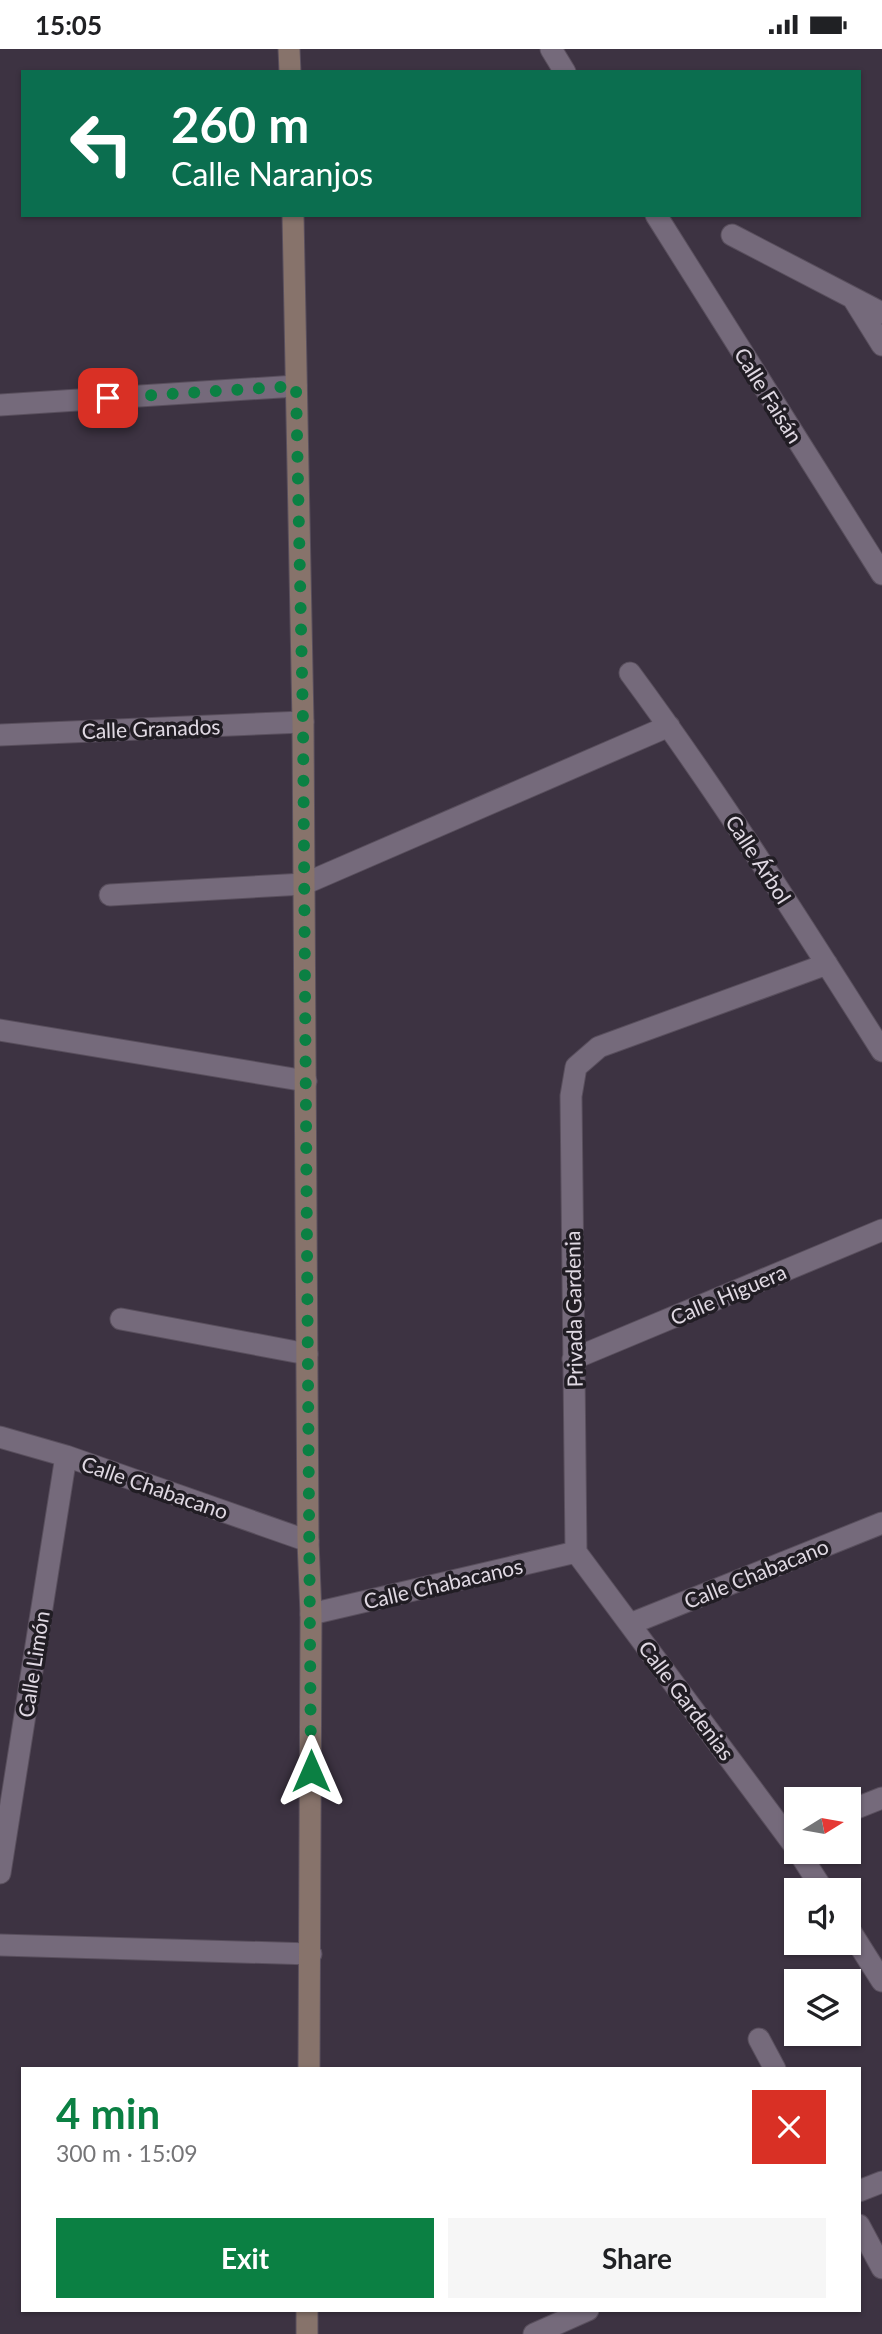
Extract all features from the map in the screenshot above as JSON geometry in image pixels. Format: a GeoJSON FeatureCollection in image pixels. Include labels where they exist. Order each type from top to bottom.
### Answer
{"type":"FeatureCollection","features":[{"type":"Feature","properties":{"kind":"street"},"geometry":{"type":"LineString","coordinates":[[289,49],[290,70]]}},
{"type":"Feature","properties":{"kind":"street"},"geometry":{"type":"LineString","coordinates":[[551,49],[564,70]]}},
{"type":"Feature","properties":{"kind":"street"},"geometry":{"type":"LineString","coordinates":[[293,217],[303,722],[308,1541],[311,1614],[309,2067]]}},
{"type":"Feature","properties":{"kind":"street","name":"Calle Faisán"},"geometry":{"type":"LineString","coordinates":[[657,217],[882,574]]}},
{"type":"Feature","properties":{"kind":"street"},"geometry":{"type":"LineString","coordinates":[[732,235],[882,313]]}},
{"type":"Feature","properties":{"kind":"street"},"geometry":{"type":"LineString","coordinates":[[853,298],[882,345]]}},
{"type":"Feature","properties":{"kind":"street"},"geometry":{"type":"LineString","coordinates":[[0,405],[296,386]]}},
{"type":"Feature","properties":{"kind":"street","name":"Calle Árbol"},"geometry":{"type":"LineString","coordinates":[[629,673],[750,844],[882,1051]]}},
{"type":"Feature","properties":{"kind":"street","name":"Calle Granados"},"geometry":{"type":"LineString","coordinates":[[0,735],[303,722]]}},
{"type":"Feature","properties":{"kind":"street"},"geometry":{"type":"LineString","coordinates":[[110,895],[304,884],[669,726]]}},
{"type":"Feature","properties":{"kind":"street","name":"Privada Gardenia"},"geometry":{"type":"LineString","coordinates":[[576,1552],[571,1096],[576,1067],[599,1047],[827,964]]}},
{"type":"Feature","properties":{"kind":"street"},"geometry":{"type":"LineString","coordinates":[[0,1030],[306,1081]]}},
{"type":"Feature","properties":{"kind":"street","name":"Calle Higuera"},"geometry":{"type":"LineString","coordinates":[[573,1359],[882,1230]]}},
{"type":"Feature","properties":{"kind":"street"},"geometry":{"type":"LineString","coordinates":[[121,1319],[307,1354]]}},
{"type":"Feature","properties":{"kind":"street","name":"Calle Chabacano"},"geometry":{"type":"LineString","coordinates":[[0,1437],[66,1456],[308,1541]]}},
{"type":"Feature","properties":{"kind":"street","name":"Calle Limón"},"geometry":{"type":"LineString","coordinates":[[0,1873],[66,1456]]}},
{"type":"Feature","properties":{"kind":"street","name":"Calle Chabacano"},"geometry":{"type":"LineString","coordinates":[[630,1624],[882,1523]]}},
{"type":"Feature","properties":{"kind":"street","name":"Calle Chabacanos"},"geometry":{"type":"LineString","coordinates":[[311,1614],[576,1552]]}},
{"type":"Feature","properties":{"kind":"street","name":"Calle Gardenias"},"geometry":{"type":"LineString","coordinates":[[576,1552],[784,1827]]}},
{"type":"Feature","properties":{"kind":"street"},"geometry":{"type":"LineString","coordinates":[[861,1806],[882,1798]]}},
{"type":"Feature","properties":{"kind":"street"},"geometry":{"type":"LineString","coordinates":[[0,1945],[311,1954]]}},
{"type":"Feature","properties":{"kind":"street"},"geometry":{"type":"LineString","coordinates":[[861,1948],[882,1981]]}},
{"type":"Feature","properties":{"kind":"street"},"geometry":{"type":"LineString","coordinates":[[760,2039],[774,2067]]}},
{"type":"Feature","properties":{"kind":"street"},"geometry":{"type":"LineString","coordinates":[[861,2191],[882,2182]]}},
{"type":"Feature","properties":{"kind":"street"},"geometry":{"type":"LineString","coordinates":[[861,2229],[882,2268]]}},
{"type":"Feature","properties":{"kind":"street"},"geometry":{"type":"LineString","coordinates":[[307,2312],[307,2334]]}},
{"type":"Feature","properties":{"kind":"street"},"geometry":{"type":"LineString","coordinates":[[534,2334],[584,2312]]}},
{"type":"Feature","properties":{"kind":"route"},"geometry":{"type":"LineString","coordinates":[[108,398],[296,386],[303,722],[311,1771]]}}]}
